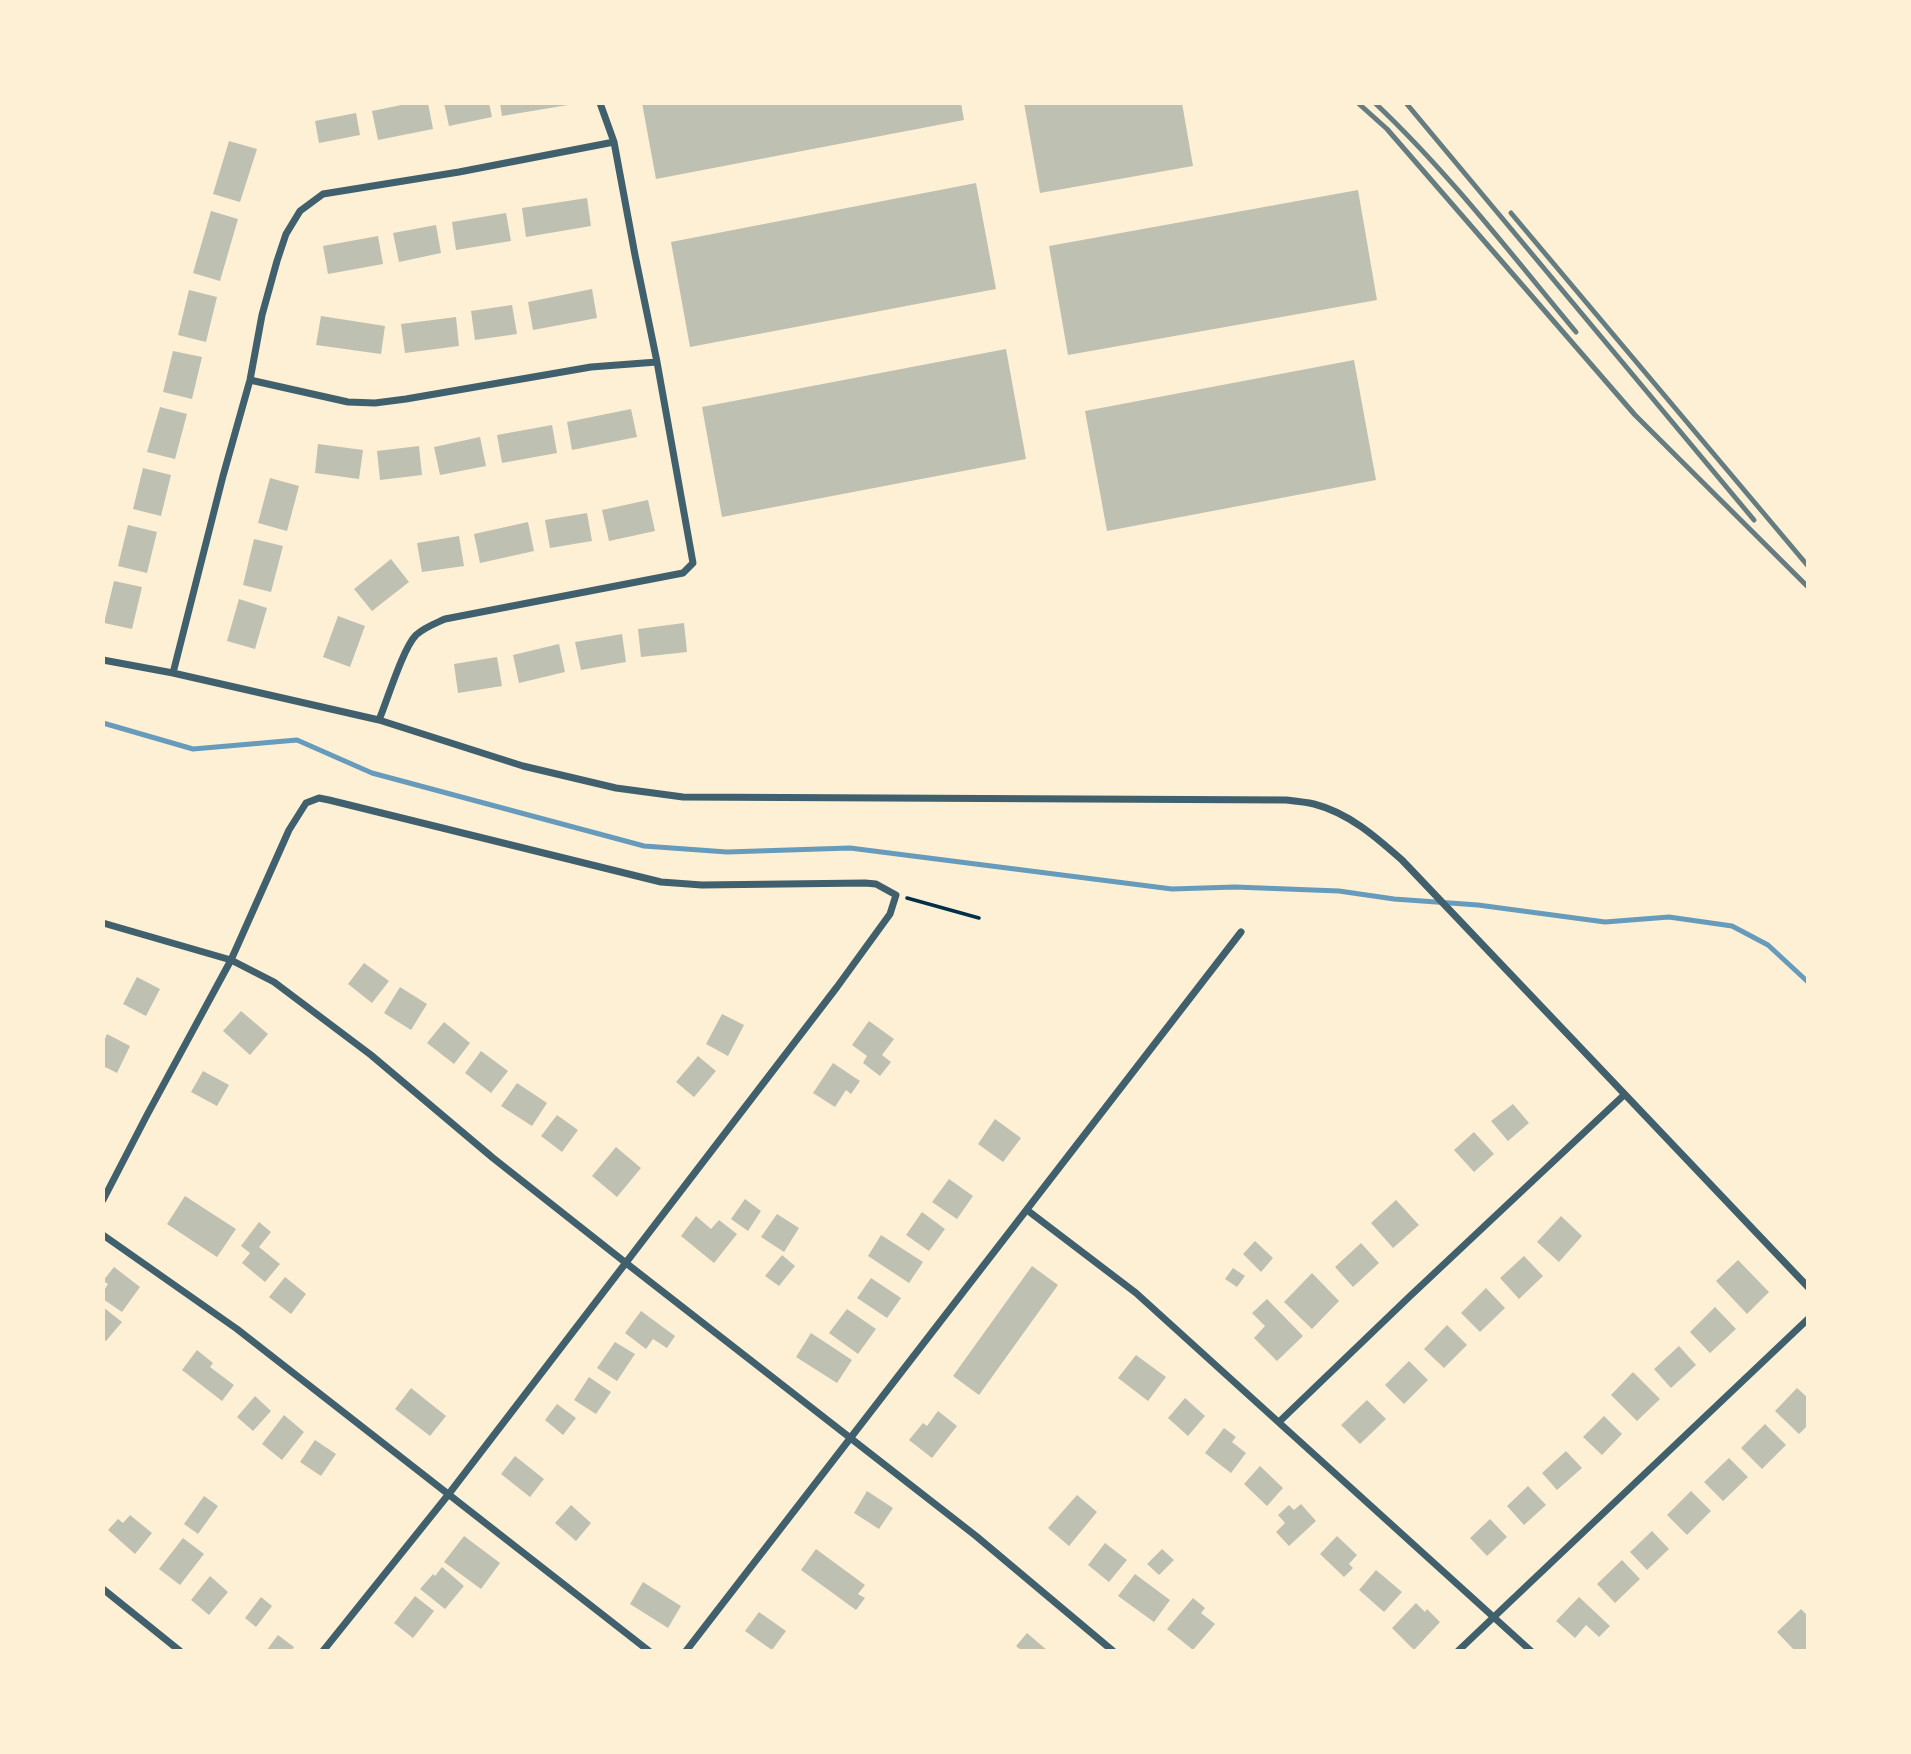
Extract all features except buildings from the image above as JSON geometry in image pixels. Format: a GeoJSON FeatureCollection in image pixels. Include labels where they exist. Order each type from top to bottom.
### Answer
{"type":"FeatureCollection","features":[{"type":"Feature","properties":{"kind":"street"},"geometry":{"type":"LineString","coordinates":[[379,720],[405,655],[414,638],[426,627],[445,619],[683,573],[693,563],[614,142],[600,103]]}},
{"type":"Feature","properties":{"kind":"street"},"geometry":{"type":"LineString","coordinates":[[173,673],[250,380],[262,315],[286,234],[300,211],[323,194],[459,172],[614,142]]}},
{"type":"Feature","properties":{"kind":"street"},"geometry":{"type":"LineString","coordinates":[[250,380],[348,402],[375,403],[590,367],[657,362]]}},
{"type":"Feature","properties":{"kind":"street"},"geometry":{"type":"LineString","coordinates":[[103,660],[173,673],[379,720],[523,766],[617,788],[683,797],[1286,800],[1314,804],[1342,815],[1370,832],[1402,860],[1808,1287]]}},
{"type":"Feature","properties":{"kind":"street"},"geometry":{"type":"LineString","coordinates":[[103,1200],[231,960],[289,830],[306,803],[319,799],[329,800],[661,882],[702,885],[865,883],[876,884],[896,895],[890,914],[838,987],[448,1495],[323,1651]]}},
{"type":"Feature","properties":{"kind":"street"},"geometry":{"type":"LineString","coordinates":[[103,923],[231,960],[274,982],[371,1055],[493,1158],[976,1536],[1113,1651]]}},
{"type":"Feature","properties":{"kind":"street"},"geometry":{"type":"LineString","coordinates":[[686,1651],[1241,932]]}},
{"type":"Feature","properties":{"kind":"street"},"geometry":{"type":"LineString","coordinates":[[1279,1422],[1624,1095]]}},
{"type":"Feature","properties":{"kind":"street"},"geometry":{"type":"LineString","coordinates":[[1027,1210],[1136,1293],[1531,1651]]}},
{"type":"Feature","properties":{"kind":"street"},"geometry":{"type":"LineString","coordinates":[[103,1235],[237,1329],[649,1651]]}},
{"type":"Feature","properties":{"kind":"street"},"geometry":{"type":"LineString","coordinates":[[1458,1651],[1808,1319]]}},
{"type":"Feature","properties":{"kind":"street"},"geometry":{"type":"LineString","coordinates":[[103,1589],[180,1651]]}},
{"type":"Feature","properties":{"kind":"path"},"geometry":{"type":"LineString","coordinates":[[896,895],[979,918]]}},
{"type":"Feature","properties":{"kind":"waterway"},"geometry":{"type":"LineString","coordinates":[[103,723],[193,749],[297,740],[372,773],[644,846],[727,852],[850,848],[1172,889],[1235,887],[1339,891],[1394,899],[1478,905],[1605,922],[1669,917],[1732,926],[1768,945],[1808,982]]}},
{"type":"Feature","properties":{"kind":"railway"},"geometry":{"type":"LineString","coordinates":[[1358,103],[1387,129],[1635,415],[1808,587]]}},
{"type":"Feature","properties":{"kind":"railway"},"geometry":{"type":"LineString","coordinates":[[1375,103],[1454,186],[1576,332]]}},
{"type":"Feature","properties":{"kind":"railway"},"geometry":{"type":"LineString","coordinates":[[1406,103],[1754,520]]}},
{"type":"Feature","properties":{"kind":"railway"},"geometry":{"type":"LineString","coordinates":[[1511,213],[1808,566]]}}]}
